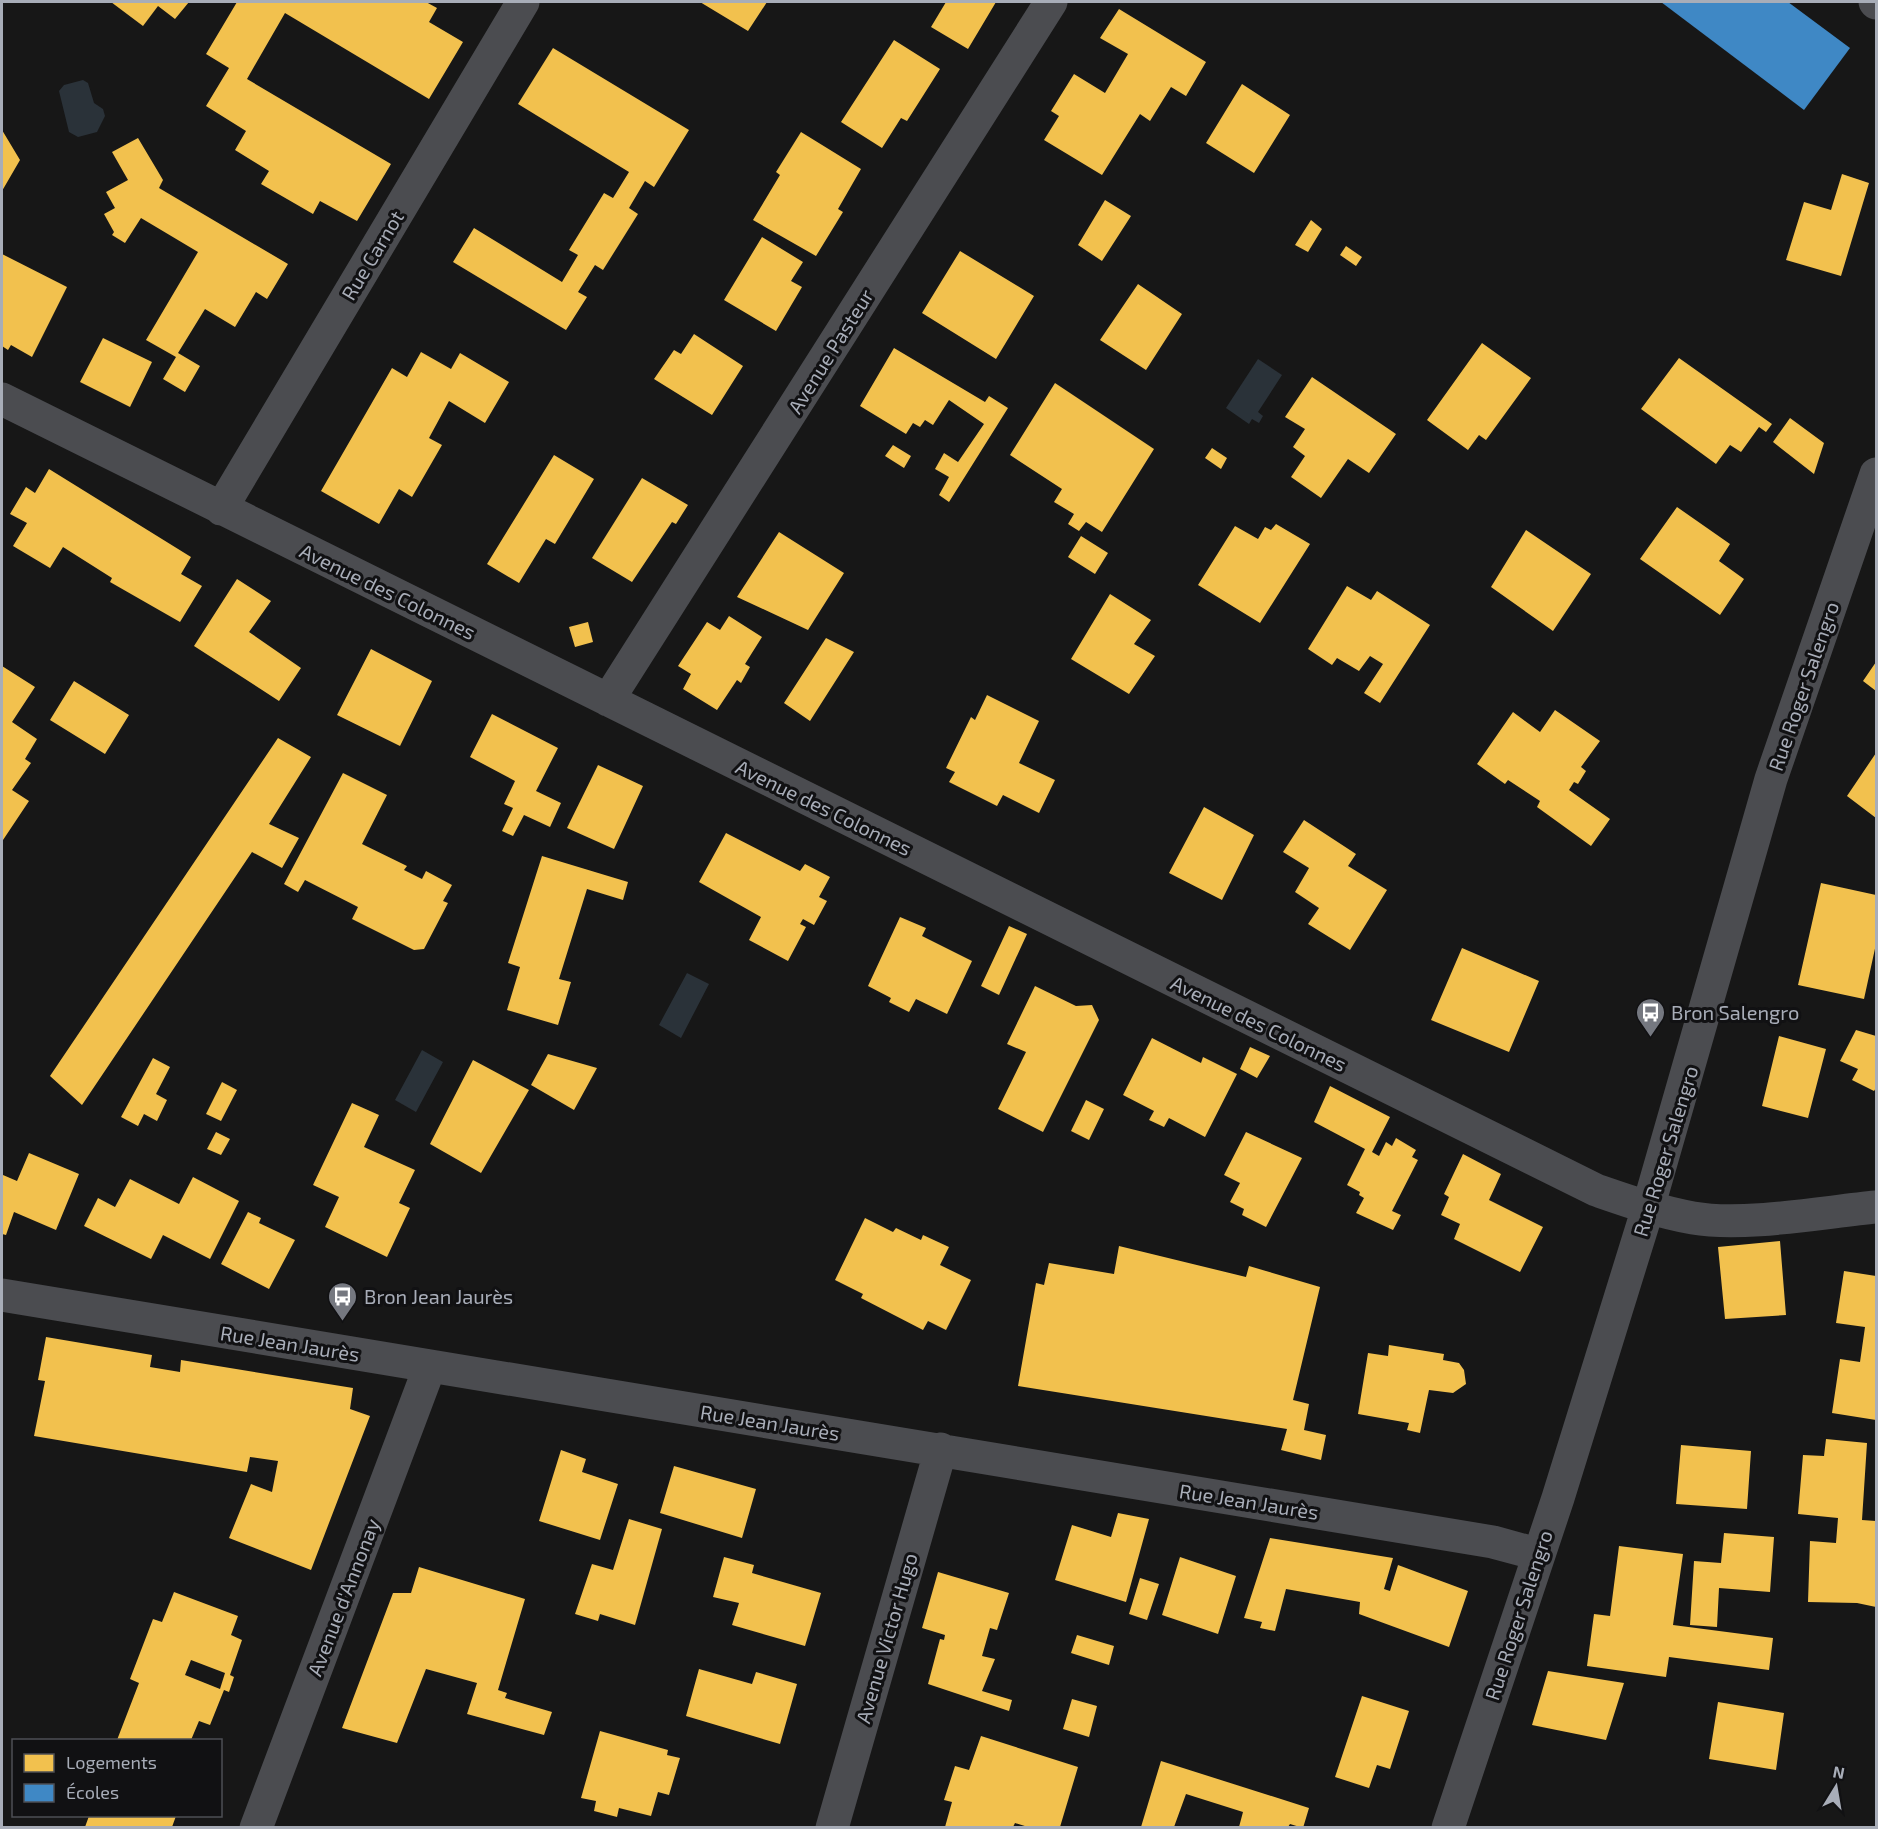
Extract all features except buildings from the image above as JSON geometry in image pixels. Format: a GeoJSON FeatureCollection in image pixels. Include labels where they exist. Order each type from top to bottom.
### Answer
{"type":"FeatureCollection","features":[{"type":"Feature","properties":{"kind":"street","name":"Rue Carnot"},"geometry":{"type":"LineString","coordinates":[[221,508],[523,2]]}},
{"type":"Feature","properties":{"kind":"street","name":"Avenue Pasteur"},"geometry":{"type":"LineString","coordinates":[[608,700],[1051,2]]}},
{"type":"Feature","properties":{"kind":"street","name":"Avenue des Colonnes"},"geometry":{"type":"LineString","coordinates":[[2,399],[1585,1184],[1648,1208],[1694,1218],[1730,1221],[1876,1207]]}},
{"type":"Feature","properties":{"kind":"street","name":"Rue Roger Salengro"},"geometry":{"type":"LineString","coordinates":[[1448,1827],[1537,1554],[1558,1498],[1648,1208],[1771,779],[1876,474]]}},
{"type":"Feature","properties":{"kind":"street","name":"Rue Jean Jaurès"},"geometry":{"type":"LineString","coordinates":[[2,1295],[1493,1542],[1537,1554]]}},
{"type":"Feature","properties":{"kind":"street","name":"Avenue d'Annonay"},"geometry":{"type":"LineString","coordinates":[[256,1827],[430,1366]]}},
{"type":"Feature","properties":{"kind":"street","name":"Avenue Victor Hugo"},"geometry":{"type":"LineString","coordinates":[[832,1827],[940,1449]]}},
{"type":"Feature","properties":{"kind":"shaded area"},"geometry":{"type":"Polygon","coordinates":[[[83,80],[88,83],[94,103],[103,109],[105,116],[97,132],[78,137],[69,132],[59,91],[64,85],[83,80]]]}},
{"type":"Feature","properties":{"kind":"shaded area"},"geometry":{"type":"Polygon","coordinates":[[[1258,359],[1282,375],[1258,412],[1263,416],[1259,423],[1252,419],[1249,424],[1226,408],[1258,359]]]}},
{"type":"Feature","properties":{"kind":"shaded area"},"geometry":{"type":"Polygon","coordinates":[[[687,973],[709,984],[681,1038],[659,1025],[687,973]]]}},
{"type":"Feature","properties":{"kind":"shaded area"},"geometry":{"type":"Polygon","coordinates":[[[422,1050],[443,1062],[416,1112],[395,1100],[422,1050]]]}},
{"type":"Feature","properties":{"kind":"place","name":"Bron Salengro"},"geometry":{"type":"Point","coordinates":[1650,1038]}},
{"type":"Feature","properties":{"kind":"place","name":"Bron Jean Jaurès"},"geometry":{"type":"Point","coordinates":[343,1322]}}]}
